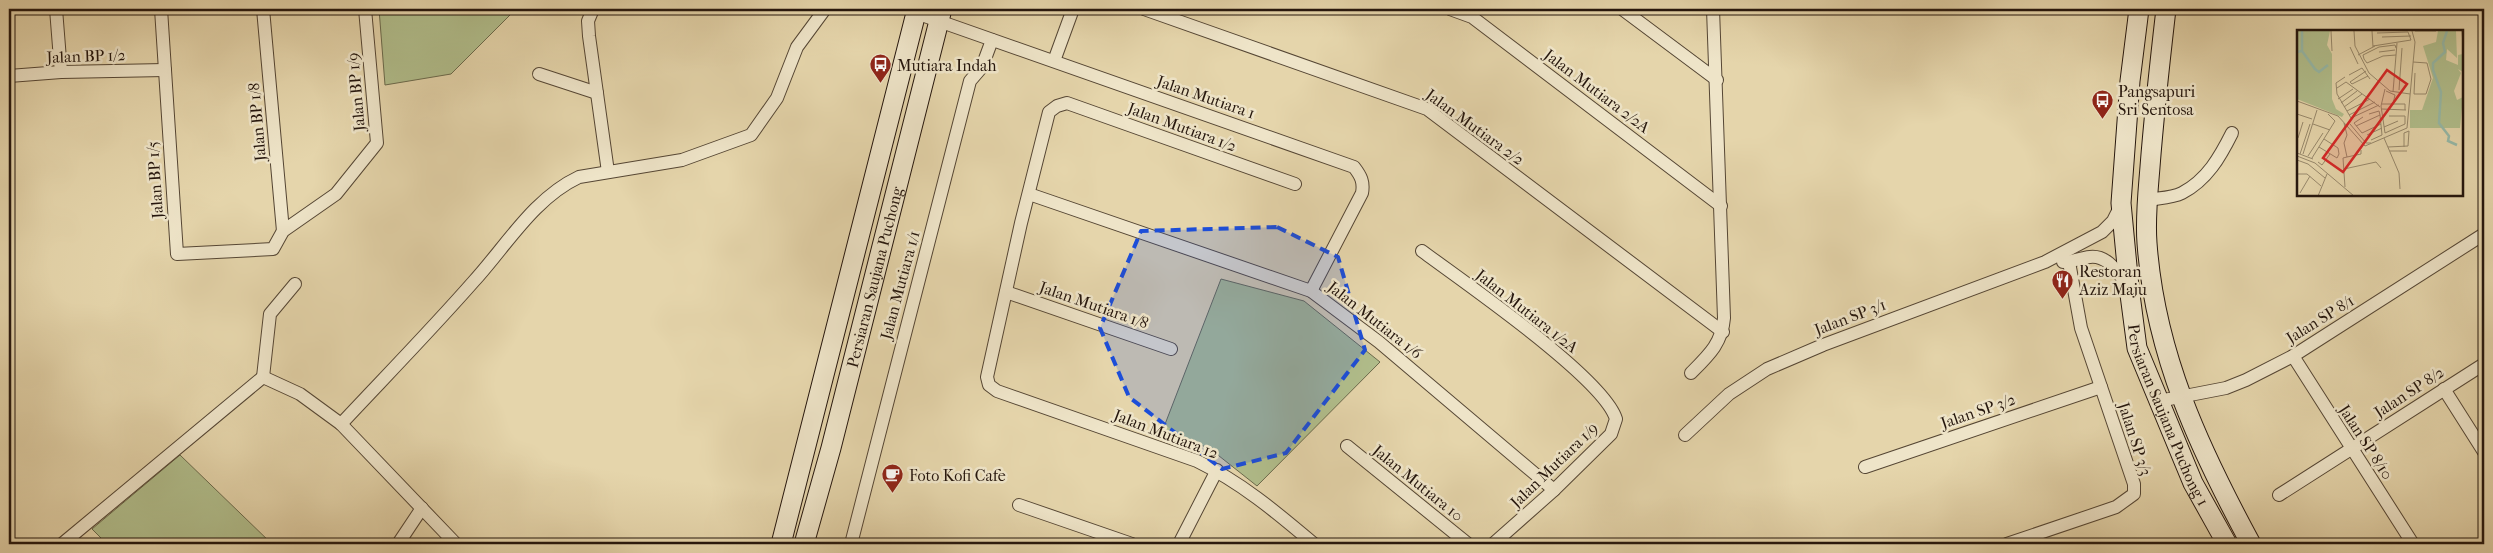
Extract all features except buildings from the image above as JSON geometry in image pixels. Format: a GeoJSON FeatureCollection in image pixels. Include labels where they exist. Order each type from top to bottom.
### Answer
{"type":"FeatureCollection","features":[{"type":"Feature","properties":{"kind":"street"},"geometry":{"type":"LineString","coordinates":[[56,9],[61,72]]}},
{"type":"Feature","properties":{"kind":"street","name":"Jalan BP 1/5"},"geometry":{"type":"LineString","coordinates":[[161,9],[177,254],[273,249]]}},
{"type":"Feature","properties":{"kind":"street","name":"Jalan BP 1/8"},"geometry":{"type":"LineString","coordinates":[[263,9],[283,231]]}},
{"type":"Feature","properties":{"kind":"street","name":"Jalan BP 1/9"},"geometry":{"type":"LineString","coordinates":[[273,249],[283,231],[336,194],[377,143],[365,9]]}},
{"type":"Feature","properties":{"kind":"street"},"geometry":{"type":"LineString","coordinates":[[593,9],[588,21],[608,172]]}},
{"type":"Feature","properties":{"kind":"street"},"geometry":{"type":"LineString","coordinates":[[340,424],[473,282],[546,198],[563,184],[579,177],[682,160],[752,135],[777,98],[797,47],[825,9]]}},
{"type":"Feature","properties":{"kind":"street"},"geometry":{"type":"LineString","coordinates":[[1054,61],[1073,9]]}},
{"type":"Feature","properties":{"kind":"street","name":"Jalan Mutiara 2/2"},"geometry":{"type":"LineString","coordinates":[[1144,9],[1427,109],[1723,332]]}},
{"type":"Feature","properties":{"kind":"street","name":"Jalan Mutiara 2/2A"},"geometry":{"type":"LineString","coordinates":[[1450,9],[1472,17],[1721,206]]}},
{"type":"Feature","properties":{"kind":"street"},"geometry":{"type":"LineString","coordinates":[[1622,9],[1717,80]]}},
{"type":"Feature","properties":{"kind":"street"},"geometry":{"type":"LineString","coordinates":[[1692,373],[1715,350],[1723,332],[1721,206],[1713,9]]}},
{"type":"Feature","properties":{"kind":"street","name":"Persiaran Saujana Puchong 1"},"geometry":{"type":"LineString","coordinates":[[2139,9],[2130,81],[2121,203],[2129,287],[2138,348],[2193,484],[2227,544]]}},
{"type":"Feature","properties":{"kind":"street","name":"Persiaran Saujana Puchong 1"},"geometry":{"type":"LineString","coordinates":[[2166,9],[2148,200],[2147,241],[2152,287],[2164,343],[2181,397],[2213,473],[2252,544]]}},
{"type":"Feature","properties":{"kind":"street","name":"Jalan Mutiara 1"},"geometry":{"type":"LineString","coordinates":[[917,11],[940,15],[992,40],[1354,167],[1360,174],[1363,184],[1362,193],[1312,291]]}},
{"type":"Feature","properties":{"kind":"street","name":"Persiaran Saujana Puchong"},"geometry":{"type":"LineString","coordinates":[[781,544],[917,11]]}},
{"type":"Feature","properties":{"kind":"street","name":"Persiaran Saujana Puchong"},"geometry":{"type":"LineString","coordinates":[[804,544],[831,448],[940,15]]}},
{"type":"Feature","properties":{"kind":"street","name":"Jalan Mutiara 1/1"},"geometry":{"type":"LineString","coordinates":[[851,544],[970,81],[982,66],[992,40]]}},
{"type":"Feature","properties":{"kind":"street","name":"Jalan BP 1/2"},"geometry":{"type":"LineString","coordinates":[[9,76],[61,72],[164,70]]}},
{"type":"Feature","properties":{"kind":"street"},"geometry":{"type":"LineString","coordinates":[[539,74],[597,93]]}},
{"type":"Feature","properties":{"kind":"street","name":"Jalan Mutiara 1/2"},"geometry":{"type":"LineString","coordinates":[[1029,194],[1049,112],[1057,106],[1067,103],[1295,184]]}},
{"type":"Feature","properties":{"kind":"street"},"geometry":{"type":"LineString","coordinates":[[2148,200],[2181,193],[2195,184],[2221,156],[2232,134]]}},
{"type":"Feature","properties":{"kind":"street"},"geometry":{"type":"LineString","coordinates":[[1006,292],[1029,194]]}},
{"type":"Feature","properties":{"kind":"street","name":"Jalan Mutiara 1/6"},"geometry":{"type":"LineString","coordinates":[[1029,194],[1312,291],[1379,342],[1554,490]]}},
{"type":"Feature","properties":{"kind":"street","name":"Jalan SP 3/1"},"geometry":{"type":"LineString","coordinates":[[1685,435],[1730,394],[1767,369],[1823,344],[2045,262],[2102,232],[2113,221],[2121,203]]}},
{"type":"Feature","properties":{"kind":"street","name":"Jalan SP 8/1"},"geometry":{"type":"LineString","coordinates":[[2159,401],[2226,388],[2293,356],[2484,234]]}},
{"type":"Feature","properties":{"kind":"street","name":"Jalan Mutiara 1/2A"},"geometry":{"type":"LineString","coordinates":[[1422,251],[1556,353],[1607,401]]}},
{"type":"Feature","properties":{"kind":"street","name":"Jalan SP 3/1"},"geometry":{"type":"LineString","coordinates":[[2045,262],[2069,262],[2089,257],[2100,257],[2111,264],[2129,287]]}},
{"type":"Feature","properties":{"kind":"street","name":"Jalan SP 3/3"},"geometry":{"type":"LineString","coordinates":[[2007,544],[2116,507],[2134,494],[2134,484],[2081,328],[2069,262]]}},
{"type":"Feature","properties":{"kind":"street"},"geometry":{"type":"LineString","coordinates":[[68,542],[263,377],[270,314],[295,284]]}},
{"type":"Feature","properties":{"kind":"street","name":"Jalan Mutiara 1/8"},"geometry":{"type":"LineString","coordinates":[[1006,292],[1171,349]]}},
{"type":"Feature","properties":{"kind":"street","name":"Jalan Mutiara 12"},"geometry":{"type":"LineString","coordinates":[[1006,292],[987,377],[990,385],[997,391],[1197,460],[1217,470],[1261,498],[1314,544]]}},
{"type":"Feature","properties":{"kind":"street","name":"Jalan SP 8/10"},"geometry":{"type":"LineString","coordinates":[[2293,356],[2413,544]]}},
{"type":"Feature","properties":{"kind":"street","name":"Jalan SP 8/2"},"geometry":{"type":"LineString","coordinates":[[2278,495],[2484,364]]}},
{"type":"Feature","properties":{"kind":"street"},"geometry":{"type":"LineString","coordinates":[[263,377],[300,394],[340,424],[456,544]]}},
{"type":"Feature","properties":{"kind":"street","name":"Jalan SP 3/2"},"geometry":{"type":"LineString","coordinates":[[1865,467],[2101,386]]}},
{"type":"Feature","properties":{"kind":"street"},"geometry":{"type":"LineString","coordinates":[[2444,389],[2484,452]]}},
{"type":"Feature","properties":{"kind":"street","name":"Jalan Mutiara 1/9"},"geometry":{"type":"LineString","coordinates":[[1493,544],[1554,490],[1611,434],[1616,419],[1607,401]]}},
{"type":"Feature","properties":{"kind":"street","name":"Jalan Mutiara 10"},"geometry":{"type":"LineString","coordinates":[[1347,446],[1468,544]]}},
{"type":"Feature","properties":{"kind":"street"},"geometry":{"type":"LineString","coordinates":[[1179,544],[1217,470]]}},
{"type":"Feature","properties":{"kind":"street"},"geometry":{"type":"LineString","coordinates":[[1019,505],[1132,544]]}},
{"type":"Feature","properties":{"kind":"street"},"geometry":{"type":"LineString","coordinates":[[398,544],[422,508]]}},
{"type":"Feature","properties":{"kind":"highlighted area"},"geometry":{"type":"Polygon","coordinates":[[[1277,227],[1338,257],[1365,350],[1286,453],[1222,469],[1129,397],[1100,328],[1141,231],[1277,227]]]}},
{"type":"Feature","properties":{"kind":"green space"},"geometry":{"type":"Polygon","coordinates":[[[379,9],[516,9],[451,74],[385,85],[379,9]]]}},
{"type":"Feature","properties":{"kind":"green space"},"geometry":{"type":"Polygon","coordinates":[[[1221,279],[1304,301],[1380,362],[1257,486],[1209,448],[1162,432],[1221,279]]]}},
{"type":"Feature","properties":{"kind":"green space"},"geometry":{"type":"Polygon","coordinates":[[[180,455],[272,544],[107,544],[92,529],[180,455]]]}},
{"type":"Feature","properties":{"kind":"place","name":"Mutiara Indah"},"geometry":{"type":"Point","coordinates":[881,84]}},
{"type":"Feature","properties":{"kind":"place","name":"Pangsapuri Sri Sentosa"},"geometry":{"type":"Point","coordinates":[2102,119]}},
{"type":"Feature","properties":{"kind":"place","name":"Restoran Aziz Maju"},"geometry":{"type":"Point","coordinates":[2063,299]}},
{"type":"Feature","properties":{"kind":"place","name":"Foto Kofi Cafe"},"geometry":{"type":"Point","coordinates":[893,494]}}]}
